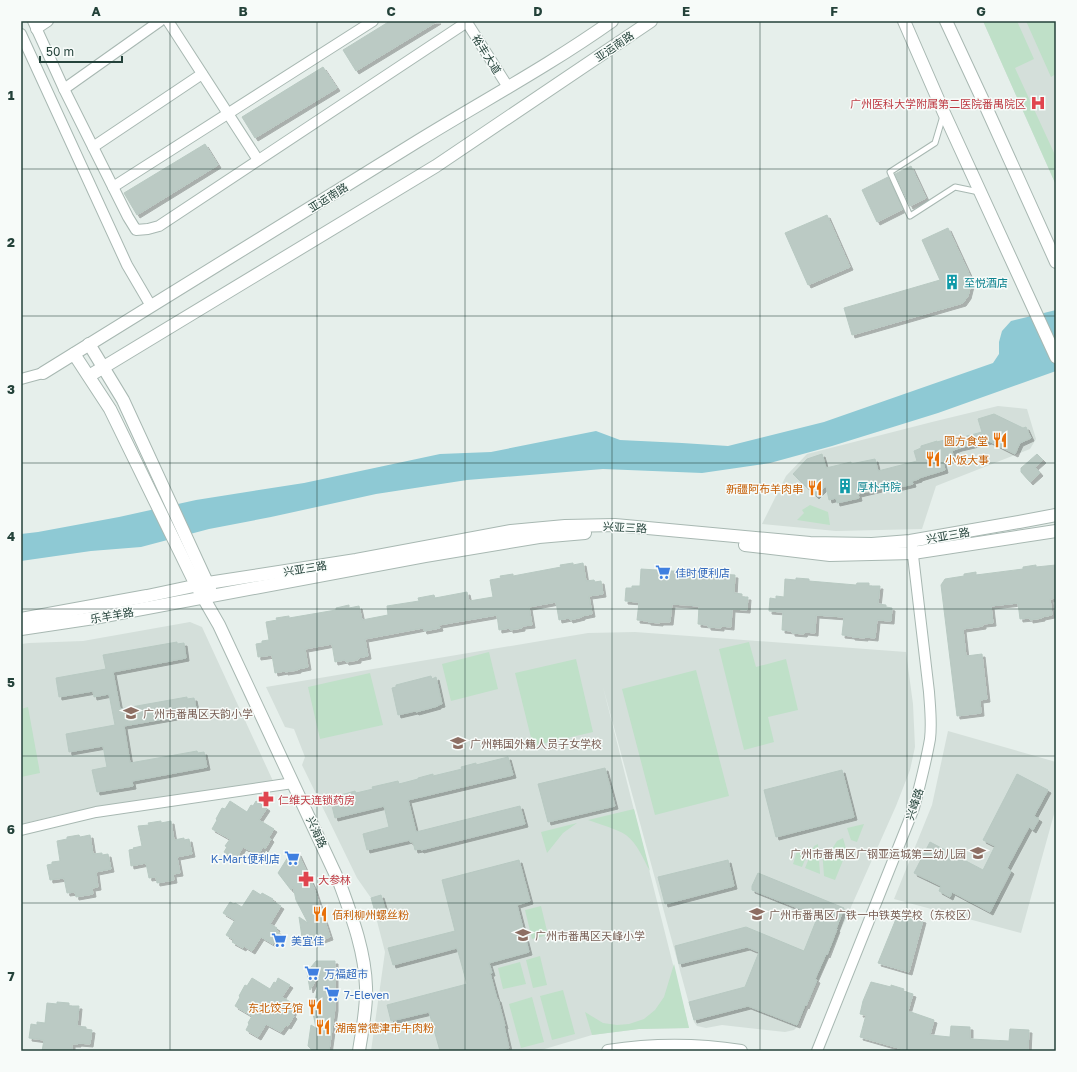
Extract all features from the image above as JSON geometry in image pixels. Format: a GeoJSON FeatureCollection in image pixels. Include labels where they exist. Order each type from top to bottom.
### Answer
{"type":"FeatureCollection","features":[{"type":"Feature","properties":{"kind":"street"},"geometry":{"type":"LineString","coordinates":[[48,21],[34,25],[128,218],[136,230],[148,230],[159,226],[466,22]]}},
{"type":"Feature","properties":{"kind":"street"},"geometry":{"type":"LineString","coordinates":[[64,89],[160,21]]}},
{"type":"Feature","properties":{"kind":"street"},"geometry":{"type":"LineString","coordinates":[[168,21],[258,160]]}},
{"type":"Feature","properties":{"kind":"street"},"geometry":{"type":"LineString","coordinates":[[113,187],[373,21]]}},
{"type":"Feature","properties":{"kind":"street","name":"亚运南路"},"geometry":{"type":"LineString","coordinates":[[43,373],[591,36],[612,21]]}},
{"type":"Feature","properties":{"kind":"street","name":"亚运南路"},"geometry":{"type":"LineString","coordinates":[[89,376],[436,166],[651,21]]}},
{"type":"Feature","properties":{"kind":"street"},"geometry":{"type":"LineString","coordinates":[[946,21],[1056,262]]}},
{"type":"Feature","properties":{"kind":"street","name":"裕丰大道"},"geometry":{"type":"LineString","coordinates":[[466,22],[508,87]]}},
{"type":"Feature","properties":{"kind":"street"},"geometry":{"type":"LineString","coordinates":[[904,24],[1056,357]]}},
{"type":"Feature","properties":{"kind":"street"},"geometry":{"type":"LineString","coordinates":[[21,34],[127,265],[151,306]]}},
{"type":"Feature","properties":{"kind":"street"},"geometry":{"type":"LineString","coordinates":[[93,147],[202,74]]}},
{"type":"Feature","properties":{"kind":"street"},"geometry":{"type":"LineString","coordinates":[[89,344],[123,400],[164,488],[188,555]]}},
{"type":"Feature","properties":{"kind":"street"},"geometry":{"type":"LineString","coordinates":[[74,354],[110,409],[151,494],[188,555]]}},
{"type":"Feature","properties":{"kind":"street"},"geometry":{"type":"LineString","coordinates":[[21,379],[43,373]]}},
{"type":"Feature","properties":{"kind":"street"},"geometry":{"type":"LineString","coordinates":[[1020,522],[1056,507]]}},
{"type":"Feature","properties":{"kind":"street","name":"兴亚三路"},"geometry":{"type":"LineString","coordinates":[[202,584],[356,560],[511,531],[565,526],[615,525],[810,542],[912,547],[1056,515]]}},
{"type":"Feature","properties":{"kind":"street","name":"兴亚三路"},"geometry":{"type":"LineString","coordinates":[[208,597],[425,556],[539,537],[583,533],[612,533],[696,540],[830,555],[1056,531]]}},
{"type":"Feature","properties":{"kind":"street","name":"兴峰路"},"geometry":{"type":"LineString","coordinates":[[817,1051],[914,808],[925,768],[930,737],[929,692],[912,547]]}},
{"type":"Feature","properties":{"kind":"street","name":"兴海路"},"geometry":{"type":"LineString","coordinates":[[188,555],[208,597],[219,625],[340,884],[355,925],[364,964],[366,987],[366,1007],[359,1051]]}},
{"type":"Feature","properties":{"kind":"street","name":"乐羊羊路"},"geometry":{"type":"LineString","coordinates":[[21,619],[147,596],[202,584]]}},
{"type":"Feature","properties":{"kind":"street","name":"乐羊羊路"},"geometry":{"type":"LineString","coordinates":[[21,629],[94,618],[208,597]]}},
{"type":"Feature","properties":{"kind":"street"},"geometry":{"type":"LineString","coordinates":[[21,830],[96,812],[294,783]]}},
{"type":"Feature","properties":{"kind":"street"},"geometry":{"type":"LineString","coordinates":[[608,1051],[651,1046],[693,1046],[741,1051]]}},
{"type":"Feature","properties":{"kind":"lane"},"geometry":{"type":"LineString","coordinates":[[944,113],[935,143],[890,172],[910,216],[956,187],[980,192]]}},
{"type":"Feature","properties":{"kind":"shaded area","name":"广州医科大学附属第二医院番禺院区"},"geometry":{"type":"Polygon","coordinates":[[[983,21],[1056,21],[1056,185],[983,21]]]}},
{"type":"Feature","properties":{"kind":"shaded area"},"geometry":{"type":"Polygon","coordinates":[[[998,406],[1027,409],[1036,439],[1030,449],[936,486],[922,529],[836,531],[762,524],[786,476],[807,454],[998,406]]]}},
{"type":"Feature","properties":{"kind":"shaded area","name":"广州市番禺区天韵小学"},"geometry":{"type":"Polygon","coordinates":[[[190,622],[202,627],[273,781],[100,807],[21,824],[21,644],[83,641],[190,622]]]}},
{"type":"Feature","properties":{"kind":"shaded area"},"geometry":{"type":"Polygon","coordinates":[[[635,632],[906,652],[913,704],[915,747],[910,770],[896,806],[798,1026],[794,1030],[785,1032],[722,1025],[706,1028],[697,1026],[694,1022],[603,687],[689,1028],[639,1029],[592,1035],[538,1051],[371,1051],[385,952],[371,898],[357,878],[302,765],[305,757],[294,729],[285,727],[266,687],[588,633],[635,632]]]}},
{"type":"Feature","properties":{"kind":"shaded area","name":"广州市番禺区广钢亚运城第二幼儿园"},"geometry":{"type":"Polygon","coordinates":[[[948,731],[1056,762],[1056,807],[1021,933],[894,899],[932,805],[948,731]]]}},
{"type":"Feature","properties":{"kind":"green space"},"geometry":{"type":"Polygon","coordinates":[[[983,21],[1017,21],[1034,59],[1015,68],[1056,157],[1056,185],[983,21]]]}},
{"type":"Feature","properties":{"kind":"green space"},"geometry":{"type":"Polygon","coordinates":[[[1026,21],[1056,21],[1056,74],[1051,77],[1026,21]]]}},
{"type":"Feature","properties":{"kind":"green space"},"geometry":{"type":"Polygon","coordinates":[[[810,505],[828,512],[830,525],[797,520],[804,513],[802,510],[810,505]]]}},
{"type":"Feature","properties":{"kind":"green space"},"geometry":{"type":"Polygon","coordinates":[[[749,642],[756,667],[786,659],[798,710],[768,717],[774,742],[744,750],[719,649],[749,642]]]}},
{"type":"Feature","properties":{"kind":"green space"},"geometry":{"type":"Polygon","coordinates":[[[489,652],[498,689],[451,701],[442,664],[489,652]]]}},
{"type":"Feature","properties":{"kind":"green space"},"geometry":{"type":"Polygon","coordinates":[[[576,659],[593,732],[533,746],[515,673],[576,659]]]}},
{"type":"Feature","properties":{"kind":"green space"},"geometry":{"type":"Polygon","coordinates":[[[696,670],[729,796],[655,815],[622,689],[696,670]]]}},
{"type":"Feature","properties":{"kind":"green space"},"geometry":{"type":"Polygon","coordinates":[[[370,673],[383,725],[320,739],[308,687],[370,673]]]}},
{"type":"Feature","properties":{"kind":"green space"},"geometry":{"type":"Polygon","coordinates":[[[28,707],[40,773],[21,777],[21,709],[28,707]]]}},
{"type":"Feature","properties":{"kind":"green space"},"geometry":{"type":"Polygon","coordinates":[[[634,809],[650,871],[637,847],[626,835],[588,820],[634,809]]]}},
{"type":"Feature","properties":{"kind":"green space"},"geometry":{"type":"Polygon","coordinates":[[[577,823],[563,833],[547,853],[541,832],[577,823]]]}},
{"type":"Feature","properties":{"kind":"green space"},"geometry":{"type":"Polygon","coordinates":[[[864,824],[857,842],[851,840],[847,828],[864,824]]]}},
{"type":"Feature","properties":{"kind":"green space"},"geometry":{"type":"Polygon","coordinates":[[[843,838],[847,852],[846,855],[832,849],[837,841],[843,838]]]}},
{"type":"Feature","properties":{"kind":"green space"},"geometry":{"type":"Polygon","coordinates":[[[818,844],[820,874],[805,868],[814,846],[818,844]]]}},
{"type":"Feature","properties":{"kind":"green space"},"geometry":{"type":"Polygon","coordinates":[[[810,847],[802,867],[793,864],[797,851],[810,847]]]}},
{"type":"Feature","properties":{"kind":"green space"},"geometry":{"type":"Polygon","coordinates":[[[822,849],[844,858],[835,880],[824,876],[822,849]]]}},
{"type":"Feature","properties":{"kind":"green space"},"geometry":{"type":"Polygon","coordinates":[[[541,906],[548,935],[532,939],[525,910],[541,906]]]}},
{"type":"Feature","properties":{"kind":"green space"},"geometry":{"type":"Polygon","coordinates":[[[540,956],[547,985],[533,988],[526,960],[540,956]]]}},
{"type":"Feature","properties":{"kind":"green space"},"geometry":{"type":"Polygon","coordinates":[[[520,962],[526,984],[503,989],[498,968],[520,962]]]}},
{"type":"Feature","properties":{"kind":"green space"},"geometry":{"type":"Polygon","coordinates":[[[674,964],[689,1028],[639,1029],[592,1035],[585,1012],[603,1023],[617,1025],[629,1024],[644,1019],[655,1010],[664,997],[674,964]]]}},
{"type":"Feature","properties":{"kind":"green space"},"geometry":{"type":"Polygon","coordinates":[[[563,990],[575,1034],[552,1040],[540,996],[563,990]]]}},
{"type":"Feature","properties":{"kind":"green space"},"geometry":{"type":"Polygon","coordinates":[[[532,997],[544,1042],[521,1048],[509,1004],[532,997]]]}},
{"type":"Feature","properties":{"kind":"water"},"geometry":{"type":"Polygon","coordinates":[[[1056,310],[1056,371],[938,413],[832,446],[770,463],[702,473],[603,469],[467,480],[376,494],[209,529],[141,547],[91,551],[21,561],[21,534],[119,517],[196,500],[304,483],[440,454],[491,452],[596,431],[620,440],[728,446],[824,422],[993,363],[999,354],[999,342],[1002,331],[1011,321],[1056,310]]]}},
{"type":"Feature","properties":{"kind":"building"},"geometry":{"type":"Polygon","coordinates":[[[390,21],[438,21],[356,71],[343,50],[390,21]]]}},
{"type":"Feature","properties":{"kind":"building"},"geometry":{"type":"Polygon","coordinates":[[[323,67],[337,88],[255,138],[242,117],[323,67]]]}},
{"type":"Feature","properties":{"kind":"building"},"geometry":{"type":"Polygon","coordinates":[[[205,144],[218,165],[137,215],[124,193],[205,144]]]}},
{"type":"Feature","properties":{"kind":"building"},"geometry":{"type":"Polygon","coordinates":[[[911,166],[926,198],[910,206],[895,174],[911,166]]]}},
{"type":"Feature","properties":{"kind":"building"},"geometry":{"type":"Polygon","coordinates":[[[888,177],[903,209],[877,222],[862,190],[888,177]]]}},
{"type":"Feature","properties":{"kind":"building"},"geometry":{"type":"Polygon","coordinates":[[[827,215],[850,267],[808,285],[785,233],[827,215]]]}},
{"type":"Feature","properties":{"kind":"building","name":"至悦酒店"},"geometry":{"type":"Polygon","coordinates":[[[948,228],[971,278],[968,296],[963,303],[852,335],[844,308],[940,280],[922,240],[948,228]]]}},
{"type":"Feature","properties":{"kind":"building"},"geometry":{"type":"Polygon","coordinates":[[[994,414],[1023,428],[1026,427],[1031,438],[1020,443],[1015,454],[989,441],[959,448],[952,451],[954,459],[943,462],[945,470],[912,481],[913,484],[892,489],[892,486],[858,494],[859,498],[837,503],[836,498],[829,500],[826,486],[816,496],[793,474],[807,459],[822,454],[826,468],[851,462],[851,464],[875,459],[878,471],[917,461],[914,451],[921,448],[921,446],[937,441],[956,437],[956,439],[982,432],[978,419],[994,414]]]}},
{"type":"Feature","properties":{"kind":"building"},"geometry":{"type":"Polygon","coordinates":[[[1037,454],[1043,460],[1035,467],[1040,473],[1030,482],[1021,472],[1021,468],[1037,454]]]}},
{"type":"Feature","properties":{"kind":"building"},"geometry":{"type":"Polygon","coordinates":[[[573,563],[573,565],[583,563],[586,581],[601,581],[603,594],[589,596],[592,614],[570,620],[569,618],[559,620],[556,602],[529,607],[532,625],[522,626],[522,628],[499,630],[497,615],[439,625],[440,628],[424,631],[423,628],[365,639],[368,656],[358,658],[358,660],[346,662],[345,660],[335,662],[332,644],[305,649],[308,667],[285,672],[275,673],[272,655],[258,657],[256,644],[269,640],[266,622],[277,620],[276,618],[289,616],[289,618],[336,610],[336,608],[349,605],[349,608],[359,606],[362,620],[388,615],[387,606],[419,601],[418,598],[434,595],[435,598],[467,592],[469,601],[493,597],[490,580],[501,578],[500,576],[513,574],[513,576],[561,567],[560,565],[573,563]]]}},
{"type":"Feature","properties":{"kind":"building"},"geometry":{"type":"Polygon","coordinates":[[[1036,565],[1036,567],[1056,565],[1056,598],[1050,599],[1052,615],[1030,620],[1030,618],[1020,619],[1018,603],[991,606],[993,623],[963,629],[966,656],[982,654],[987,699],[980,700],[981,713],[957,716],[941,585],[945,579],[964,576],[964,574],[976,572],[976,575],[1023,569],[1023,567],[1036,565]]]}},
{"type":"Feature","properties":{"kind":"building"},"geometry":{"type":"Polygon","coordinates":[[[641,569],[735,575],[734,593],[742,594],[742,597],[748,597],[747,610],[732,609],[731,627],[721,626],[721,628],[708,627],[708,625],[698,624],[699,606],[672,604],[670,622],[660,623],[637,620],[639,602],[625,601],[626,588],[640,586],[641,569]]]}},
{"type":"Feature","properties":{"kind":"building"},"geometry":{"type":"Polygon","coordinates":[[[796,578],[809,579],[809,581],[856,585],[857,583],[869,583],[869,586],[880,586],[878,604],[886,605],[886,607],[892,608],[891,621],[877,620],[875,638],[842,635],[844,617],[816,615],[815,633],[792,633],[792,631],[782,630],[783,612],[769,611],[770,598],[776,599],[776,596],[784,597],[785,579],[796,580],[796,578]]]}},
{"type":"Feature","properties":{"kind":"building"},"geometry":{"type":"Polygon","coordinates":[[[177,642],[177,644],[184,643],[186,658],[113,672],[120,709],[187,697],[187,699],[194,698],[197,713],[124,726],[130,763],[197,751],[198,753],[204,752],[207,767],[132,781],[133,786],[97,792],[92,770],[107,767],[103,746],[69,752],[66,734],[115,725],[109,694],[94,697],[93,691],[59,697],[56,678],[106,669],[103,655],[177,642]]]}},
{"type":"Feature","properties":{"kind":"building"},"geometry":{"type":"Polygon","coordinates":[[[431,676],[432,679],[436,677],[442,704],[416,712],[398,715],[392,688],[396,687],[396,685],[431,676]]]}},
{"type":"Feature","properties":{"kind":"building"},"geometry":{"type":"Polygon","coordinates":[[[508,757],[513,775],[408,800],[416,832],[520,806],[525,824],[421,850],[415,850],[413,842],[410,842],[410,840],[367,850],[363,834],[389,827],[384,806],[335,818],[330,798],[355,791],[356,793],[373,789],[372,787],[398,781],[399,784],[433,774],[433,776],[462,769],[461,767],[476,763],[476,765],[508,757]]]}},
{"type":"Feature","properties":{"kind":"building"},"geometry":{"type":"Polygon","coordinates":[[[605,768],[615,806],[548,822],[538,784],[605,768]]]}},
{"type":"Feature","properties":{"kind":"building"},"geometry":{"type":"Polygon","coordinates":[[[842,770],[854,817],[776,837],[764,790],[842,770]]]}},
{"type":"Feature","properties":{"kind":"building"},"geometry":{"type":"Polygon","coordinates":[[[1017,774],[1048,790],[1034,816],[1039,819],[1033,830],[1029,827],[1007,868],[1011,871],[990,912],[952,892],[950,897],[939,891],[941,886],[914,873],[930,842],[983,870],[995,846],[983,840],[1017,774]]]}},
{"type":"Feature","properties":{"kind":"building"},"geometry":{"type":"Polygon","coordinates":[[[230,801],[247,812],[251,805],[253,806],[256,801],[267,808],[259,820],[274,829],[269,837],[271,839],[265,849],[263,847],[258,855],[243,847],[236,859],[224,852],[227,847],[225,846],[230,839],[212,829],[222,808],[225,809],[230,801]]]}},
{"type":"Feature","properties":{"kind":"building"},"geometry":{"type":"Polygon","coordinates":[[[161,821],[161,823],[171,821],[174,840],[184,838],[184,840],[189,839],[192,854],[177,857],[180,873],[173,874],[174,880],[157,883],[156,877],[149,878],[146,863],[131,866],[129,850],[142,846],[138,826],[149,825],[148,823],[161,821]]]}},
{"type":"Feature","properties":{"kind":"building"},"geometry":{"type":"Polygon","coordinates":[[[79,835],[80,837],[90,835],[93,854],[108,854],[111,869],[96,872],[98,887],[92,888],[93,894],[76,897],[75,892],[67,893],[64,878],[50,880],[47,865],[52,864],[52,862],[60,861],[57,841],[67,839],[67,837],[79,835]]]}},
{"type":"Feature","properties":{"kind":"building"},"geometry":{"type":"Polygon","coordinates":[[[298,853],[314,888],[330,937],[313,943],[302,937],[299,917],[308,923],[296,900],[293,886],[291,890],[278,873],[288,857],[298,853]]]}},
{"type":"Feature","properties":{"kind":"building"},"geometry":{"type":"Polygon","coordinates":[[[519,860],[530,901],[517,905],[529,952],[489,963],[492,973],[490,973],[505,1026],[509,1048],[496,1051],[440,1051],[429,1012],[391,1021],[387,1005],[467,984],[457,948],[393,965],[388,948],[455,931],[442,880],[519,860]]]}},
{"type":"Feature","properties":{"kind":"building"},"geometry":{"type":"Polygon","coordinates":[[[728,860],[734,886],[665,904],[658,877],[728,860]]]}},
{"type":"Feature","properties":{"kind":"building"},"geometry":{"type":"Polygon","coordinates":[[[758,873],[844,908],[827,955],[826,954],[815,979],[817,980],[806,1006],[805,1005],[797,1025],[748,1006],[694,1020],[689,1002],[745,987],[759,952],[747,947],[679,964],[675,946],[746,927],[804,951],[818,916],[752,890],[752,886],[758,873]]]}},
{"type":"Feature","properties":{"kind":"building"},"geometry":{"type":"Polygon","coordinates":[[[253,890],[261,895],[262,893],[273,899],[272,901],[281,906],[270,924],[277,928],[276,930],[280,933],[273,944],[261,937],[252,951],[244,946],[243,948],[232,942],[234,940],[226,935],[235,920],[223,913],[230,902],[242,907],[253,890]]]}},
{"type":"Feature","properties":{"kind":"building"},"geometry":{"type":"Polygon","coordinates":[[[381,895],[387,916],[377,918],[371,898],[381,895]]]}},
{"type":"Feature","properties":{"kind":"building"},"geometry":{"type":"Polygon","coordinates":[[[898,914],[923,920],[909,972],[878,963],[898,914]]]}},
{"type":"Feature","properties":{"kind":"building"},"geometry":{"type":"Polygon","coordinates":[[[316,961],[335,961],[335,1008],[329,1051],[313,1051],[308,1046],[311,1025],[316,1028],[313,1013],[320,973],[310,990],[307,972],[316,961]]]}},
{"type":"Feature","properties":{"kind":"building"},"geometry":{"type":"Polygon","coordinates":[[[252,978],[270,989],[274,982],[276,983],[278,978],[290,985],[282,997],[297,1006],[292,1014],[294,1016],[288,1026],[286,1025],[281,1032],[266,1024],[258,1037],[246,1030],[252,1016],[235,1006],[245,985],[247,986],[252,978]]]}},
{"type":"Feature","properties":{"kind":"building"},"geometry":{"type":"Polygon","coordinates":[[[871,982],[891,987],[891,985],[904,989],[903,991],[913,994],[908,1011],[934,1020],[930,1035],[950,1037],[951,1026],[970,1027],[970,1039],[1009,1041],[1010,1029],[1029,1030],[1028,1051],[909,1051],[860,1037],[866,1015],[860,1014],[863,1001],[871,982]]]}},
{"type":"Feature","properties":{"kind":"building"},"geometry":{"type":"Polygon","coordinates":[[[57,1002],[69,1003],[69,1006],[79,1006],[77,1026],[86,1027],[86,1029],[92,1030],[90,1044],[72,1044],[72,1051],[42,1051],[44,1040],[29,1038],[31,1024],[37,1025],[37,1022],[45,1023],[47,1003],[57,1004],[57,1002]]]}},
{"type":"Feature","properties":{"kind":"place","name":"广州医科大学附属第二医院番禺院区"},"geometry":{"type":"Point","coordinates":[1038,103]}},
{"type":"Feature","properties":{"kind":"place","name":"至悦酒店"},"geometry":{"type":"Point","coordinates":[952,282]}},
{"type":"Feature","properties":{"kind":"place","name":"圆方食堂"},"geometry":{"type":"Point","coordinates":[1000,440]}},
{"type":"Feature","properties":{"kind":"place","name":"小饭大事"},"geometry":{"type":"Point","coordinates":[933,459]}},
{"type":"Feature","properties":{"kind":"place","name":"厚朴书院"},"geometry":{"type":"Point","coordinates":[845,486]}},
{"type":"Feature","properties":{"kind":"place","name":"新疆阿布羊肉串"},"geometry":{"type":"Point","coordinates":[815,488]}},
{"type":"Feature","properties":{"kind":"place","name":"佳时便利店"},"geometry":{"type":"Point","coordinates":[663,572]}},
{"type":"Feature","properties":{"kind":"place","name":"广州市番禺区天韵小学"},"geometry":{"type":"Point","coordinates":[131,713]}},
{"type":"Feature","properties":{"kind":"place","name":"广州韩国外籍人员子女学校"},"geometry":{"type":"Point","coordinates":[458,743]}},
{"type":"Feature","properties":{"kind":"place","name":"仁维天连锁药房"},"geometry":{"type":"Point","coordinates":[266,799]}},
{"type":"Feature","properties":{"kind":"place","name":"广州市番禺区广钢亚运城第二幼儿园"},"geometry":{"type":"Point","coordinates":[978,853]}},
{"type":"Feature","properties":{"kind":"place","name":"K-Mart便利店"},"geometry":{"type":"Point","coordinates":[292,858]}},
{"type":"Feature","properties":{"kind":"place","name":"大参林"},"geometry":{"type":"Point","coordinates":[306,879]}},
{"type":"Feature","properties":{"kind":"place","name":"佰利柳州螺丝粉"},"geometry":{"type":"Point","coordinates":[320,914]}},
{"type":"Feature","properties":{"kind":"place","name":"广州市番禺区广铁一中铁英学校（东校区）"},"geometry":{"type":"Point","coordinates":[757,914]}},
{"type":"Feature","properties":{"kind":"place","name":"广州市番禺区天峰小学"},"geometry":{"type":"Point","coordinates":[523,935]}},
{"type":"Feature","properties":{"kind":"place","name":"美宜佳"},"geometry":{"type":"Point","coordinates":[279,940]}},
{"type":"Feature","properties":{"kind":"place","name":"万福超市"},"geometry":{"type":"Point","coordinates":[312,973]}},
{"type":"Feature","properties":{"kind":"place","name":"7-Eleven"},"geometry":{"type":"Point","coordinates":[332,994]}},
{"type":"Feature","properties":{"kind":"place","name":"东北饺子馆"},"geometry":{"type":"Point","coordinates":[315,1007]}},
{"type":"Feature","properties":{"kind":"place","name":"湖南常德津市牛肉粉"},"geometry":{"type":"Point","coordinates":[323,1027]}}]}
